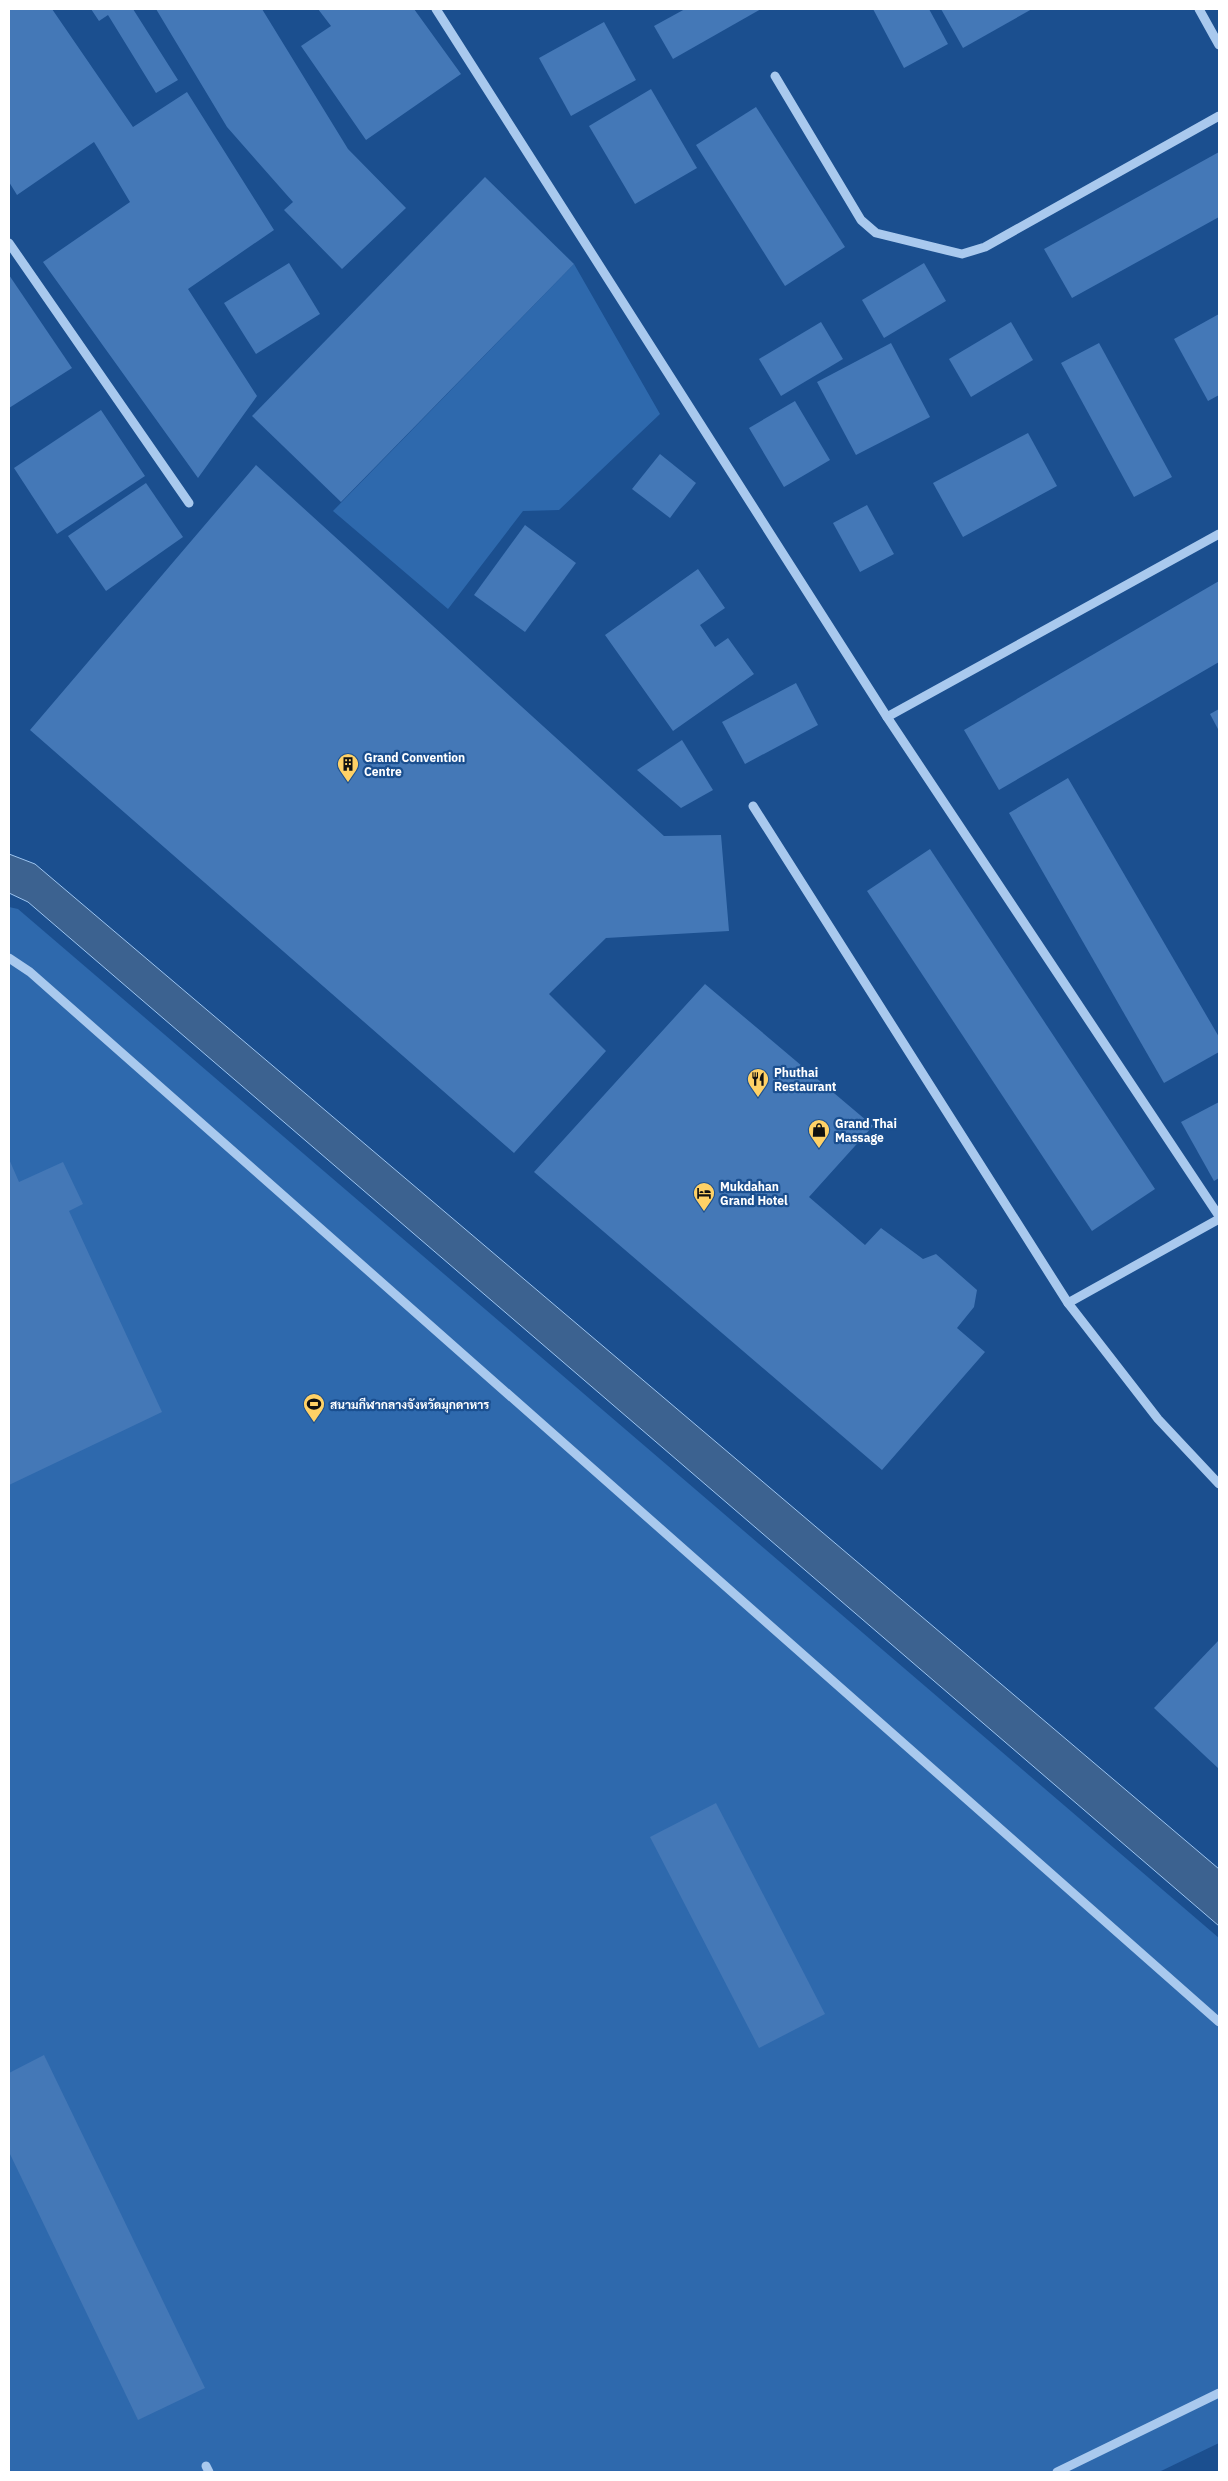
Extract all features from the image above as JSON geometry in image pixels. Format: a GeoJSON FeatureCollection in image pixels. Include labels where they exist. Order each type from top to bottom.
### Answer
{"type":"FeatureCollection","features":[{"type":"Feature","properties":{"kind":"street"},"geometry":{"type":"LineString","coordinates":[[436,9],[887,717],[1219,1218],[1068,1302]]}},
{"type":"Feature","properties":{"kind":"street"},"geometry":{"type":"LineString","coordinates":[[1199,9],[1219,45]]}},
{"type":"Feature","properties":{"kind":"street"},"geometry":{"type":"LineString","coordinates":[[775,76],[860,220],[876,233],[962,254],[985,247],[1219,116]]}},
{"type":"Feature","properties":{"kind":"street"},"geometry":{"type":"LineString","coordinates":[[9,244],[189,503]]}},
{"type":"Feature","properties":{"kind":"street"},"geometry":{"type":"LineString","coordinates":[[887,717],[1219,534]]}},
{"type":"Feature","properties":{"kind":"street"},"geometry":{"type":"LineString","coordinates":[[753,806],[1068,1302],[1158,1419],[1219,1484]]}},
{"type":"Feature","properties":{"kind":"street"},"geometry":{"type":"LineString","coordinates":[[9,958],[37,979],[1219,2022]]}},
{"type":"Feature","properties":{"kind":"street"},"geometry":{"type":"LineString","coordinates":[[1057,2472],[1219,2393]]}},
{"type":"Feature","properties":{"kind":"shaded area"},"geometry":{"type":"Polygon","coordinates":[[[574,264],[660,414],[559,510],[523,511],[448,609],[333,511],[574,264]]]}},
{"type":"Feature","properties":{"kind":"shaded area"},"geometry":{"type":"Polygon","coordinates":[[[9,854],[35,864],[1219,1869],[1219,1926],[28,902],[9,893],[9,854]]]}},
{"type":"Feature","properties":{"kind":"shaded area","name":"สนามกีฬากลางจังหวัดมุกดาหาร"},"geometry":{"type":"Polygon","coordinates":[[[9,907],[18,909],[1219,1938],[1219,2443],[1159,2472],[9,2472],[9,907]]]}},
{"type":"Feature","properties":{"kind":"building"},"geometry":{"type":"Polygon","coordinates":[[[9,9],[52,9],[133,127],[187,92],[274,230],[188,289],[257,396],[198,478],[43,262],[130,202],[94,142],[17,195],[9,182],[9,9]]]}},
{"type":"Feature","properties":{"kind":"building"},"geometry":{"type":"Polygon","coordinates":[[[91,9],[133,9],[178,80],[156,93],[108,15],[99,21],[91,9]]]}},
{"type":"Feature","properties":{"kind":"building"},"geometry":{"type":"Polygon","coordinates":[[[156,9],[262,9],[348,149],[406,208],[342,269],[284,210],[293,202],[227,127],[156,9]]]}},
{"type":"Feature","properties":{"kind":"building"},"geometry":{"type":"Polygon","coordinates":[[[318,9],[414,9],[461,74],[366,140],[301,46],[331,26],[318,9]]]}},
{"type":"Feature","properties":{"kind":"building"},"geometry":{"type":"Polygon","coordinates":[[[685,9],[761,9],[673,59],[654,26],[685,9]]]}},
{"type":"Feature","properties":{"kind":"building"},"geometry":{"type":"Polygon","coordinates":[[[873,9],[929,9],[948,44],[904,68],[873,9]]]}},
{"type":"Feature","properties":{"kind":"building"},"geometry":{"type":"Polygon","coordinates":[[[941,9],[1032,9],[963,48],[941,9]]]}},
{"type":"Feature","properties":{"kind":"building"},"geometry":{"type":"Polygon","coordinates":[[[604,22],[636,80],[571,116],[539,58],[604,22]]]}},
{"type":"Feature","properties":{"kind":"building"},"geometry":{"type":"Polygon","coordinates":[[[651,89],[697,168],[635,204],[589,126],[651,89]]]}},
{"type":"Feature","properties":{"kind":"building"},"geometry":{"type":"Polygon","coordinates":[[[756,107],[845,247],[785,286],[696,145],[756,107]]]}},
{"type":"Feature","properties":{"kind":"building"},"geometry":{"type":"Polygon","coordinates":[[[1219,152],[1219,217],[1072,298],[1044,249],[1219,152]]]}},
{"type":"Feature","properties":{"kind":"building"},"geometry":{"type":"Polygon","coordinates":[[[485,177],[574,264],[341,502],[252,416],[485,177]]]}},
{"type":"Feature","properties":{"kind":"building"},"geometry":{"type":"Polygon","coordinates":[[[289,263],[320,314],[256,354],[224,303],[289,263]]]}},
{"type":"Feature","properties":{"kind":"building"},"geometry":{"type":"Polygon","coordinates":[[[924,263],[946,301],[884,338],[862,300],[924,263]]]}},
{"type":"Feature","properties":{"kind":"building"},"geometry":{"type":"Polygon","coordinates":[[[9,275],[72,368],[9,408],[9,275]]]}},
{"type":"Feature","properties":{"kind":"building"},"geometry":{"type":"Polygon","coordinates":[[[1219,314],[1219,395],[1208,401],[1174,339],[1219,314]]]}},
{"type":"Feature","properties":{"kind":"building"},"geometry":{"type":"Polygon","coordinates":[[[821,322],[843,359],[781,396],[759,359],[821,322]]]}},
{"type":"Feature","properties":{"kind":"building"},"geometry":{"type":"Polygon","coordinates":[[[1011,322],[1033,360],[971,397],[949,359],[1011,322]]]}},
{"type":"Feature","properties":{"kind":"building"},"geometry":{"type":"Polygon","coordinates":[[[891,343],[930,417],[856,455],[817,382],[891,343]]]}},
{"type":"Feature","properties":{"kind":"building"},"geometry":{"type":"Polygon","coordinates":[[[1099,343],[1172,477],[1134,497],[1061,363],[1099,343]]]}},
{"type":"Feature","properties":{"kind":"building"},"geometry":{"type":"Polygon","coordinates":[[[795,401],[830,460],[784,487],[749,428],[795,401]]]}},
{"type":"Feature","properties":{"kind":"building"},"geometry":{"type":"Polygon","coordinates":[[[101,410],[145,476],[57,534],[14,468],[101,410]]]}},
{"type":"Feature","properties":{"kind":"building"},"geometry":{"type":"Polygon","coordinates":[[[1028,433],[1057,486],[963,537],[933,483],[1028,433]]]}},
{"type":"Feature","properties":{"kind":"building"},"geometry":{"type":"Polygon","coordinates":[[[660,454],[696,483],[670,518],[632,489],[660,454]]]}},
{"type":"Feature","properties":{"kind":"building","name":"Grand Convention Centre"},"geometry":{"type":"Polygon","coordinates":[[[256,465],[664,836],[721,835],[729,931],[606,938],[549,994],[606,1051],[514,1153],[30,730],[256,465]]]}},
{"type":"Feature","properties":{"kind":"building"},"geometry":{"type":"Polygon","coordinates":[[[146,483],[183,537],[106,591],[68,536],[146,483]]]}},
{"type":"Feature","properties":{"kind":"building"},"geometry":{"type":"Polygon","coordinates":[[[867,505],[894,554],[860,572],[833,523],[867,505]]]}},
{"type":"Feature","properties":{"kind":"building"},"geometry":{"type":"Polygon","coordinates":[[[525,525],[576,563],[525,632],[474,595],[525,525]]]}},
{"type":"Feature","properties":{"kind":"building"},"geometry":{"type":"Polygon","coordinates":[[[698,569],[725,608],[700,625],[715,647],[728,638],[754,674],[673,731],[605,635],[698,569]]]}},
{"type":"Feature","properties":{"kind":"building"},"geometry":{"type":"Polygon","coordinates":[[[1219,581],[1219,662],[999,790],[964,730],[1219,581]]]}},
{"type":"Feature","properties":{"kind":"building"},"geometry":{"type":"Polygon","coordinates":[[[796,683],[818,725],[745,764],[722,722],[796,683]]]}},
{"type":"Feature","properties":{"kind":"building"},"geometry":{"type":"Polygon","coordinates":[[[1219,709],[1219,731],[1210,714],[1219,709]]]}},
{"type":"Feature","properties":{"kind":"building"},"geometry":{"type":"Polygon","coordinates":[[[682,740],[713,790],[681,808],[637,770],[682,740]]]}},
{"type":"Feature","properties":{"kind":"building"},"geometry":{"type":"Polygon","coordinates":[[[1068,778],[1219,1037],[1219,1052],[1164,1083],[1009,813],[1068,778]]]}},
{"type":"Feature","properties":{"kind":"building"},"geometry":{"type":"Polygon","coordinates":[[[930,849],[1155,1189],[1092,1231],[867,891],[930,849]]]}},
{"type":"Feature","properties":{"kind":"building","name":"Mukdahan Grand Hotel"},"geometry":{"type":"Polygon","coordinates":[[[705,984],[873,1126],[809,1197],[865,1245],[881,1228],[923,1259],[936,1254],[977,1290],[974,1307],[957,1328],[985,1352],[882,1470],[534,1172],[705,984]]]}},
{"type":"Feature","properties":{"kind":"building"},"geometry":{"type":"Polygon","coordinates":[[[1219,1102],[1219,1178],[1214,1181],[1181,1122],[1219,1102]]]}},
{"type":"Feature","properties":{"kind":"building"},"geometry":{"type":"Polygon","coordinates":[[[9,1159],[19,1182],[63,1162],[83,1204],[69,1211],[162,1412],[9,1485],[9,1159]]]}},
{"type":"Feature","properties":{"kind":"building"},"geometry":{"type":"Polygon","coordinates":[[[1219,1640],[1219,1769],[1154,1708],[1219,1640]]]}},
{"type":"Feature","properties":{"kind":"building"},"geometry":{"type":"Polygon","coordinates":[[[716,1803],[825,2014],[759,2048],[650,1837],[716,1803]]]}},
{"type":"Feature","properties":{"kind":"building"},"geometry":{"type":"Polygon","coordinates":[[[44,2055],[205,2388],[138,2420],[9,2152],[9,2073],[44,2055]]]}},
{"type":"Feature","properties":{"kind":"place","name":"Grand Convention Centre"},"geometry":{"type":"Point","coordinates":[348,783]}},
{"type":"Feature","properties":{"kind":"place","name":"Phuthai Restaurant"},"geometry":{"type":"Point","coordinates":[758,1098]}},
{"type":"Feature","properties":{"kind":"place","name":"Grand Thai Massage"},"geometry":{"type":"Point","coordinates":[819,1149]}},
{"type":"Feature","properties":{"kind":"place","name":"Mukdahan Grand Hotel"},"geometry":{"type":"Point","coordinates":[704,1212]}},
{"type":"Feature","properties":{"kind":"place","name":"สนามกีฬากลางจังหวัดมุกดาหาร"},"geometry":{"type":"Point","coordinates":[314,1423]}}]}
